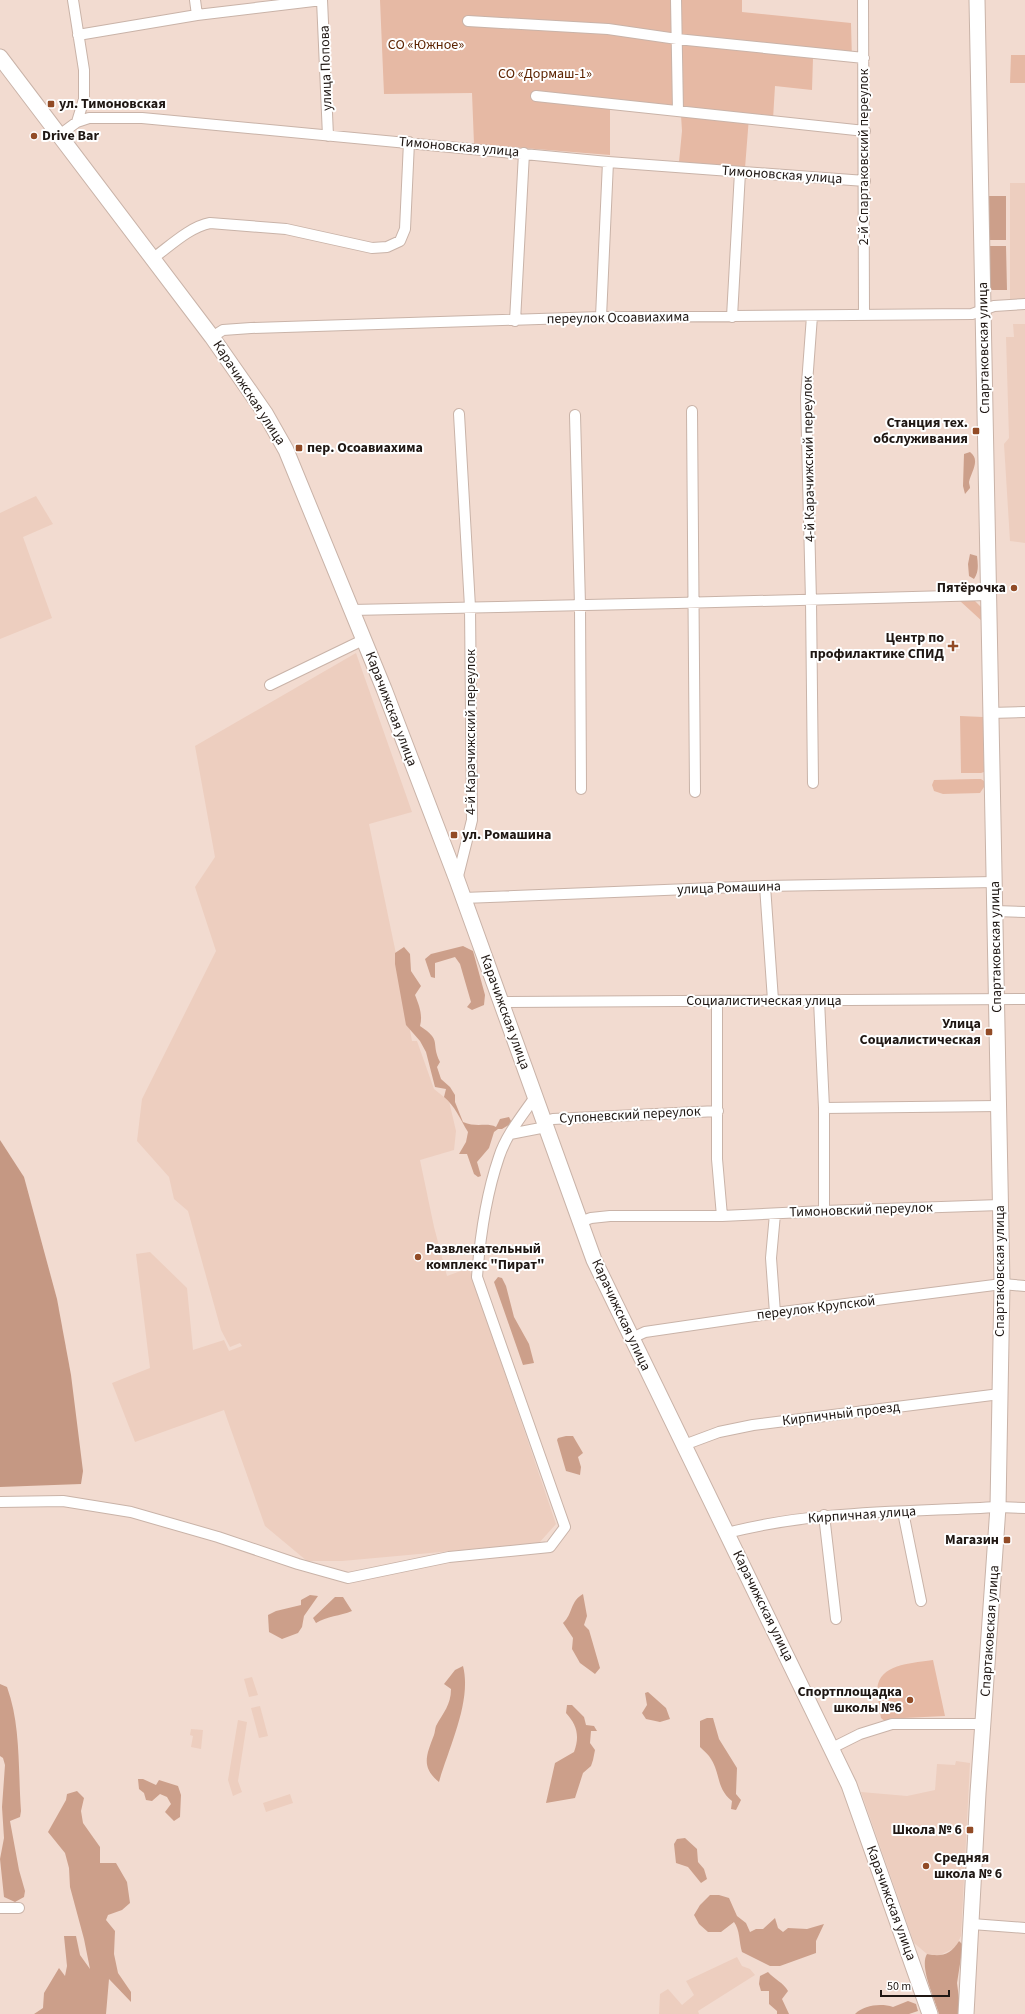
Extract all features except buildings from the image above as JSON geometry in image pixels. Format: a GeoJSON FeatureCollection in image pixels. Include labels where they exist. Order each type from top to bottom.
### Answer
{"type":"FeatureCollection","features":[{"type":"Feature","properties":{"kind":"main road","name":"Спартаковская улица"},"geometry":{"type":"LineString","coordinates":[[966,2014],[978,1793],[998,1507],[1002,1284],[996,911],[990,713],[984,310],[977,0]]}},
{"type":"Feature","properties":{"kind":"main road","name":"Карачижская улица"},"geometry":{"type":"LineString","coordinates":[[0,58],[212,337],[265,413],[286,450],[363,640],[457,880],[594,1260],[849,1785],[930,2014]]}},
{"type":"Feature","properties":{"kind":"street"},"geometry":{"type":"LineString","coordinates":[[73,0],[84,70],[84,99],[77,122]]}},
{"type":"Feature","properties":{"kind":"street"},"geometry":{"type":"LineString","coordinates":[[195,0],[197,15]]}},
{"type":"Feature","properties":{"kind":"street"},"geometry":{"type":"LineString","coordinates":[[78,35],[197,15],[322,0]]}},
{"type":"Feature","properties":{"kind":"street","name":"улица Попова"},"geometry":{"type":"LineString","coordinates":[[322,0],[328,136]]}},
{"type":"Feature","properties":{"kind":"street"},"geometry":{"type":"LineString","coordinates":[[676,0],[678,111]]}},
{"type":"Feature","properties":{"kind":"street","name":"2-й Спартаковский переулок"},"geometry":{"type":"LineString","coordinates":[[863,0],[865,131],[864,315]]}},
{"type":"Feature","properties":{"kind":"street"},"geometry":{"type":"LineString","coordinates":[[468,21],[608,30],[677,39],[864,58]]}},
{"type":"Feature","properties":{"kind":"street"},"geometry":{"type":"LineString","coordinates":[[536,96],[865,131]]}},
{"type":"Feature","properties":{"kind":"street","name":"Тимоновская улица"},"geometry":{"type":"LineString","coordinates":[[58,136],[77,122],[89,118],[142,118],[328,136],[409,142],[608,162],[865,181]]}},
{"type":"Feature","properties":{"kind":"street"},"geometry":{"type":"LineString","coordinates":[[152,259],[189,232],[203,224],[210,222],[286,229],[372,248],[387,247],[400,241],[405,229],[409,142]]}},
{"type":"Feature","properties":{"kind":"street"},"geometry":{"type":"LineString","coordinates":[[515,321],[524,153]]}},
{"type":"Feature","properties":{"kind":"street"},"geometry":{"type":"LineString","coordinates":[[601,317],[608,162]]}},
{"type":"Feature","properties":{"kind":"street"},"geometry":{"type":"LineString","coordinates":[[732,317],[740,172]]}},
{"type":"Feature","properties":{"kind":"street","name":"переулок Осоавиахима"},"geometry":{"type":"LineString","coordinates":[[212,337],[224,330],[251,328],[515,321],[601,317],[972,314],[994,306],[1025,304]]}},
{"type":"Feature","properties":{"kind":"street","name":"4-й Карачижский переулок"},"geometry":{"type":"LineString","coordinates":[[812,316],[806,397],[811,601],[813,783]]}},
{"type":"Feature","properties":{"kind":"street"},"geometry":{"type":"LineString","coordinates":[[692,411],[695,792]]}},
{"type":"Feature","properties":{"kind":"street","name":"4-й Карачижский переулок"},"geometry":{"type":"LineString","coordinates":[[457,880],[472,820],[470,607],[459,414]]}},
{"type":"Feature","properties":{"kind":"street"},"geometry":{"type":"LineString","coordinates":[[575,415],[580,605],[581,789]]}},
{"type":"Feature","properties":{"kind":"street"},"geometry":{"type":"LineString","coordinates":[[351,610],[656,602],[693,603],[811,601],[988,595]]}},
{"type":"Feature","properties":{"kind":"street"},"geometry":{"type":"LineString","coordinates":[[270,685],[363,640]]}},
{"type":"Feature","properties":{"kind":"street"},"geometry":{"type":"LineString","coordinates":[[990,713],[1025,712]]}},
{"type":"Feature","properties":{"kind":"street","name":"улица Ромашина"},"geometry":{"type":"LineString","coordinates":[[463,898],[765,886],[995,882]]}},
{"type":"Feature","properties":{"kind":"street"},"geometry":{"type":"LineString","coordinates":[[765,886],[773,1000]]}},
{"type":"Feature","properties":{"kind":"street"},"geometry":{"type":"LineString","coordinates":[[996,911],[1025,912]]}},
{"type":"Feature","properties":{"kind":"street","name":"Социалистическая улица"},"geometry":{"type":"LineString","coordinates":[[502,1002],[1025,999]]}},
{"type":"Feature","properties":{"kind":"street"},"geometry":{"type":"LineString","coordinates":[[819,1000],[824,1108],[824,1211]]}},
{"type":"Feature","properties":{"kind":"street"},"geometry":{"type":"LineString","coordinates":[[717,1001],[717,1159],[722,1216]]}},
{"type":"Feature","properties":{"kind":"street"},"geometry":{"type":"LineString","coordinates":[[0,1502],[63,1501],[131,1512],[218,1537],[298,1564],[348,1578],[449,1557],[550,1547],[565,1526],[477,1277],[480,1234],[499,1156],[510,1134],[535,1097]]}},
{"type":"Feature","properties":{"kind":"street"},"geometry":{"type":"LineString","coordinates":[[824,1108],[998,1106]]}},
{"type":"Feature","properties":{"kind":"street","name":"Супоневский переулок"},"geometry":{"type":"LineString","coordinates":[[510,1134],[545,1125],[554,1119],[718,1110]]}},
{"type":"Feature","properties":{"kind":"street","name":"Тимоновский переулок"},"geometry":{"type":"LineString","coordinates":[[580,1222],[590,1218],[610,1216],[722,1216],[1000,1205]]}},
{"type":"Feature","properties":{"kind":"street"},"geometry":{"type":"LineString","coordinates":[[775,1214],[771,1258],[775,1313]]}},
{"type":"Feature","properties":{"kind":"street","name":"переулок Крупской"},"geometry":{"type":"LineString","coordinates":[[632,1338],[645,1332],[775,1313],[1002,1284],[1025,1286]]}},
{"type":"Feature","properties":{"kind":"street","name":"Кирпичный проезд"},"geometry":{"type":"LineString","coordinates":[[684,1445],[719,1432],[753,1425],[1000,1394]]}},
{"type":"Feature","properties":{"kind":"street","name":"Кирпичная улица"},"geometry":{"type":"LineString","coordinates":[[727,1533],[764,1523],[824,1515],[998,1507],[1025,1508]]}},
{"type":"Feature","properties":{"kind":"street"},"geometry":{"type":"LineString","coordinates":[[903,1512],[921,1601]]}},
{"type":"Feature","properties":{"kind":"street"},"geometry":{"type":"LineString","coordinates":[[824,1515],[836,1619]]}},
{"type":"Feature","properties":{"kind":"street"},"geometry":{"type":"LineString","coordinates":[[832,1748],[860,1734],[892,1724],[984,1724]]}},
{"type":"Feature","properties":{"kind":"street"},"geometry":{"type":"LineString","coordinates":[[0,1908],[19,1908]]}},
{"type":"Feature","properties":{"kind":"street"},"geometry":{"type":"LineString","coordinates":[[972,1924],[1025,1928]]}},
{"type":"Feature","properties":{"kind":"shaded area"},"geometry":{"type":"Polygon","coordinates":[[[1010,183],[1025,183],[1025,299],[1010,300],[1010,183]]]}},
{"type":"Feature","properties":{"kind":"shaded area"},"geometry":{"type":"Polygon","coordinates":[[[989,196],[1006,196],[1006,240],[989,240],[989,196]]]}},
{"type":"Feature","properties":{"kind":"shaded area"},"geometry":{"type":"Polygon","coordinates":[[[989,246],[1006,246],[1007,290],[989,290],[989,246]]]}},
{"type":"Feature","properties":{"kind":"shaded area"},"geometry":{"type":"Polygon","coordinates":[[[1013,324],[1025,324],[1025,543],[1010,541],[1004,444],[1009,438],[1006,337],[1014,337],[1013,324]]]}},
{"type":"Feature","properties":{"kind":"shaded area"},"geometry":{"type":"Polygon","coordinates":[[[970,452],[975,459],[975,462],[969,482],[970,488],[965,494],[963,486],[964,454],[970,452]]]}},
{"type":"Feature","properties":{"kind":"shaded area"},"geometry":{"type":"Polygon","coordinates":[[[36,496],[53,524],[23,537],[52,618],[0,639],[0,513],[36,496]]]}},
{"type":"Feature","properties":{"kind":"shaded area"},"geometry":{"type":"Polygon","coordinates":[[[970,554],[977,556],[978,565],[974,579],[969,576],[968,564],[970,554]]]}},
{"type":"Feature","properties":{"kind":"shaded area"},"geometry":{"type":"Polygon","coordinates":[[[356,653],[412,812],[369,824],[395,949],[412,1041],[417,1041],[434,1089],[449,1101],[456,1131],[454,1150],[420,1160],[434,1227],[447,1276],[469,1268],[556,1524],[539,1543],[342,1561],[307,1561],[265,1526],[224,1410],[135,1442],[112,1383],[150,1368],[136,1254],[150,1252],[187,1288],[193,1350],[224,1340],[229,1351],[242,1346],[240,1343],[230,1347],[221,1330],[188,1211],[174,1199],[169,1177],[137,1141],[142,1099],[216,951],[195,887],[215,857],[195,746],[356,653]]]}},
{"type":"Feature","properties":{"kind":"shaded area"},"geometry":{"type":"Polygon","coordinates":[[[463,946],[473,951],[485,995],[484,1005],[472,1010],[467,1007],[471,1002],[460,964],[455,957],[435,963],[435,978],[431,977],[425,959],[431,954],[463,946]]]}},
{"type":"Feature","properties":{"kind":"shaded area"},"geometry":{"type":"Polygon","coordinates":[[[404,947],[410,954],[411,971],[421,986],[415,995],[421,1014],[420,1026],[434,1039],[440,1062],[437,1067],[441,1079],[450,1087],[455,1095],[455,1102],[463,1122],[473,1125],[489,1125],[496,1127],[500,1119],[509,1117],[512,1123],[494,1132],[489,1148],[477,1162],[481,1176],[478,1177],[474,1174],[467,1154],[459,1154],[466,1142],[468,1132],[454,1109],[444,1097],[446,1089],[435,1087],[426,1052],[420,1041],[406,1025],[395,964],[395,953],[404,947]]]}},
{"type":"Feature","properties":{"kind":"shaded area"},"geometry":{"type":"Polygon","coordinates":[[[0,1140],[24,1177],[57,1299],[71,1375],[83,1471],[81,1484],[0,1487],[0,1140]]]}},
{"type":"Feature","properties":{"kind":"shaded area"},"geometry":{"type":"Polygon","coordinates":[[[498,1277],[502,1278],[506,1286],[514,1317],[529,1344],[534,1363],[523,1365],[494,1282],[498,1277]]]}},
{"type":"Feature","properties":{"kind":"shaded area"},"geometry":{"type":"Polygon","coordinates":[[[573,1436],[583,1453],[578,1457],[581,1467],[580,1475],[566,1471],[557,1440],[558,1438],[573,1436]]]}},
{"type":"Feature","properties":{"kind":"shaded area"},"geometry":{"type":"Polygon","coordinates":[[[583,1594],[587,1616],[584,1625],[589,1630],[600,1668],[595,1674],[580,1663],[572,1649],[573,1638],[563,1623],[569,1616],[576,1600],[583,1594]]]}},
{"type":"Feature","properties":{"kind":"shaded area"},"geometry":{"type":"Polygon","coordinates":[[[310,1595],[318,1596],[304,1616],[302,1627],[298,1633],[282,1639],[269,1632],[268,1615],[276,1611],[301,1605],[301,1600],[310,1595]]]}},
{"type":"Feature","properties":{"kind":"shaded area"},"geometry":{"type":"Polygon","coordinates":[[[335,1597],[343,1597],[352,1611],[316,1623],[313,1618],[335,1597]]]}},
{"type":"Feature","properties":{"kind":"shaded area"},"geometry":{"type":"Polygon","coordinates":[[[463,1666],[465,1680],[462,1709],[439,1782],[429,1771],[427,1766],[427,1754],[436,1726],[450,1700],[451,1689],[444,1684],[455,1670],[463,1666]]]}},
{"type":"Feature","properties":{"kind":"shaded area"},"geometry":{"type":"Polygon","coordinates":[[[252,1677],[258,1695],[249,1697],[244,1679],[252,1677]]]}},
{"type":"Feature","properties":{"kind":"shaded area"},"geometry":{"type":"Polygon","coordinates":[[[0,1684],[7,1687],[15,1717],[17,1732],[21,1811],[20,1817],[10,1821],[19,1870],[25,1891],[24,1897],[15,1902],[4,1897],[0,1859],[4,1838],[2,1807],[5,1765],[3,1758],[0,1756],[0,1684]]]}},
{"type":"Feature","properties":{"kind":"shaded area"},"geometry":{"type":"Polygon","coordinates":[[[648,1692],[666,1708],[670,1719],[660,1722],[646,1719],[642,1713],[647,1705],[645,1693],[648,1692]]]}},
{"type":"Feature","properties":{"kind":"shaded area"},"geometry":{"type":"Polygon","coordinates":[[[567,1705],[572,1705],[584,1717],[586,1725],[594,1726],[597,1731],[591,1731],[590,1743],[595,1750],[593,1760],[591,1766],[583,1773],[575,1798],[546,1803],[555,1763],[574,1752],[576,1746],[577,1736],[575,1726],[566,1713],[567,1705]]]}},
{"type":"Feature","properties":{"kind":"shaded area"},"geometry":{"type":"Polygon","coordinates":[[[260,1706],[268,1736],[259,1738],[251,1708],[260,1706]]]}},
{"type":"Feature","properties":{"kind":"shaded area"},"geometry":{"type":"Polygon","coordinates":[[[707,1718],[713,1718],[719,1739],[737,1768],[736,1794],[741,1800],[736,1810],[731,1809],[732,1801],[723,1791],[714,1765],[709,1756],[700,1747],[700,1721],[707,1718]]]}},
{"type":"Feature","properties":{"kind":"shaded area"},"geometry":{"type":"Polygon","coordinates":[[[238,1720],[247,1722],[238,1781],[242,1792],[233,1796],[228,1780],[238,1720]]]}},
{"type":"Feature","properties":{"kind":"shaded area"},"geometry":{"type":"Polygon","coordinates":[[[191,1729],[203,1730],[201,1749],[191,1747],[193,1736],[190,1735],[191,1729]]]}},
{"type":"Feature","properties":{"kind":"shaded area","name":"Средняя школа № 6"},"geometry":{"type":"Polygon","coordinates":[[[956,1761],[970,1763],[961,1936],[955,1948],[938,1956],[927,1954],[914,1943],[861,1792],[907,1796],[935,1790],[937,1764],[955,1765],[956,1761]]]}},
{"type":"Feature","properties":{"kind":"shaded area"},"geometry":{"type":"Polygon","coordinates":[[[138,1779],[143,1779],[156,1785],[159,1780],[178,1786],[181,1795],[180,1817],[174,1821],[165,1812],[171,1804],[167,1797],[160,1794],[152,1801],[146,1800],[144,1793],[139,1789],[138,1779]]]}},
{"type":"Feature","properties":{"kind":"shaded area"},"geometry":{"type":"Polygon","coordinates":[[[77,1791],[84,1798],[81,1811],[83,1823],[100,1847],[100,1863],[116,1863],[127,1882],[130,1903],[122,1910],[108,1915],[106,1920],[115,1931],[114,1954],[118,1973],[131,1992],[131,2002],[109,1979],[106,2014],[34,2014],[43,2008],[44,1993],[59,1968],[65,1976],[67,1966],[64,1936],[76,1936],[80,1955],[90,1969],[84,1939],[70,1887],[69,1868],[65,1853],[48,1832],[66,1800],[67,1794],[77,1791]]]}},
{"type":"Feature","properties":{"kind":"shaded area"},"geometry":{"type":"Polygon","coordinates":[[[290,1794],[293,1803],[266,1812],[263,1803],[290,1794]]]}},
{"type":"Feature","properties":{"kind":"shaded area"},"geometry":{"type":"Polygon","coordinates":[[[685,1838],[697,1849],[698,1862],[704,1869],[707,1879],[701,1883],[688,1867],[676,1863],[674,1844],[677,1839],[685,1838]]]}},
{"type":"Feature","properties":{"kind":"shaded area"},"geometry":{"type":"Polygon","coordinates":[[[710,1895],[719,1895],[729,1898],[737,1916],[746,1923],[750,1932],[756,1929],[763,1929],[775,1918],[778,1928],[783,1932],[788,1928],[807,1929],[824,1924],[816,1941],[816,1953],[780,1966],[770,1966],[742,1952],[738,1932],[734,1922],[721,1932],[708,1932],[699,1924],[694,1915],[700,1905],[710,1895]]]}},
{"type":"Feature","properties":{"kind":"shaded area"},"geometry":{"type":"Polygon","coordinates":[[[959,1941],[963,1945],[957,1983],[961,2014],[939,2014],[928,1983],[925,1960],[927,1954],[941,1955],[949,1952],[959,1941]]]}},
{"type":"Feature","properties":{"kind":"shaded area"},"geometry":{"type":"Polygon","coordinates":[[[737,1957],[742,1966],[750,1969],[755,1975],[698,2011],[699,2014],[659,2014],[660,1994],[668,1989],[682,2005],[694,1995],[686,1981],[737,1957]]]}},
{"type":"Feature","properties":{"kind":"shaded area"},"geometry":{"type":"Polygon","coordinates":[[[768,1972],[788,1991],[782,1999],[789,2014],[777,2014],[777,2011],[769,2004],[769,1991],[761,1991],[759,1984],[760,1976],[768,1972]]]}},
{"type":"Feature","properties":{"kind":"shaded area"},"geometry":{"type":"Polygon","coordinates":[[[908,2001],[916,2004],[918,2011],[909,2014],[855,2014],[868,2007],[878,2005],[893,2007],[908,2001]]]}},
{"type":"Feature","properties":{"kind":"green space","name":"СО «Дормаш-1»"},"geometry":{"type":"Polygon","coordinates":[[[380,0],[742,0],[742,12],[851,23],[852,61],[813,58],[812,90],[775,86],[773,119],[749,117],[745,168],[679,162],[682,131],[681,115],[610,109],[610,155],[474,144],[472,93],[384,94],[380,0]]]}},
{"type":"Feature","properties":{"kind":"green space"},"geometry":{"type":"Polygon","coordinates":[[[1011,55],[1025,55],[1025,83],[1010,83],[1011,55]]]}},
{"type":"Feature","properties":{"kind":"green space"},"geometry":{"type":"Polygon","coordinates":[[[960,601],[975,601],[982,608],[983,622],[960,601]]]}},
{"type":"Feature","properties":{"kind":"green space"},"geometry":{"type":"Polygon","coordinates":[[[960,716],[983,717],[984,772],[961,773],[960,716]]]}},
{"type":"Feature","properties":{"kind":"green space"},"geometry":{"type":"Polygon","coordinates":[[[981,779],[984,781],[984,787],[980,793],[943,794],[934,791],[932,785],[934,780],[981,779]]]}},
{"type":"Feature","properties":{"kind":"green space","name":"Спортплощадка школы №6"},"geometry":{"type":"Polygon","coordinates":[[[933,1660],[945,1716],[904,1718],[886,1722],[881,1718],[878,1684],[881,1677],[893,1668],[901,1665],[933,1660]]]}},
{"type":"Feature","properties":{"kind":"place","name":"ул. Тимоновская"},"geometry":{"type":"Point","coordinates":[51,104]}},
{"type":"Feature","properties":{"kind":"place","name":"Drive Bar"},"geometry":{"type":"Point","coordinates":[34,136]}},
{"type":"Feature","properties":{"kind":"place","name":"Станция тех. обслуживания"},"geometry":{"type":"Point","coordinates":[976,431]}},
{"type":"Feature","properties":{"kind":"place","name":"пер. Осоавиахима"},"geometry":{"type":"Point","coordinates":[299,448]}},
{"type":"Feature","properties":{"kind":"place","name":"Пятёрочка"},"geometry":{"type":"Point","coordinates":[1014,588]}},
{"type":"Feature","properties":{"kind":"place","name":"Центр по профилактике СПИД"},"geometry":{"type":"Point","coordinates":[953,646]}},
{"type":"Feature","properties":{"kind":"place","name":"ул. Ромашина"},"geometry":{"type":"Point","coordinates":[454,835]}},
{"type":"Feature","properties":{"kind":"place","name":"Улица Социалистическая"},"geometry":{"type":"Point","coordinates":[989,1032]}},
{"type":"Feature","properties":{"kind":"place","name":"Развлекательный комплекс \"Пират\""},"geometry":{"type":"Point","coordinates":[418,1257]}},
{"type":"Feature","properties":{"kind":"place","name":"Магазин"},"geometry":{"type":"Point","coordinates":[1007,1540]}},
{"type":"Feature","properties":{"kind":"place","name":"Спортплощадка школы №6"},"geometry":{"type":"Point","coordinates":[910,1700]}},
{"type":"Feature","properties":{"kind":"place","name":"Школа № 6"},"geometry":{"type":"Point","coordinates":[970,1830]}},
{"type":"Feature","properties":{"kind":"place","name":"Средняя школа № 6"},"geometry":{"type":"Point","coordinates":[926,1866]}},
{"type":"Feature","properties":{"kind":"park label","name":"СО «Южное»"},"geometry":{"type":"Point","coordinates":[426,45]}}]}
